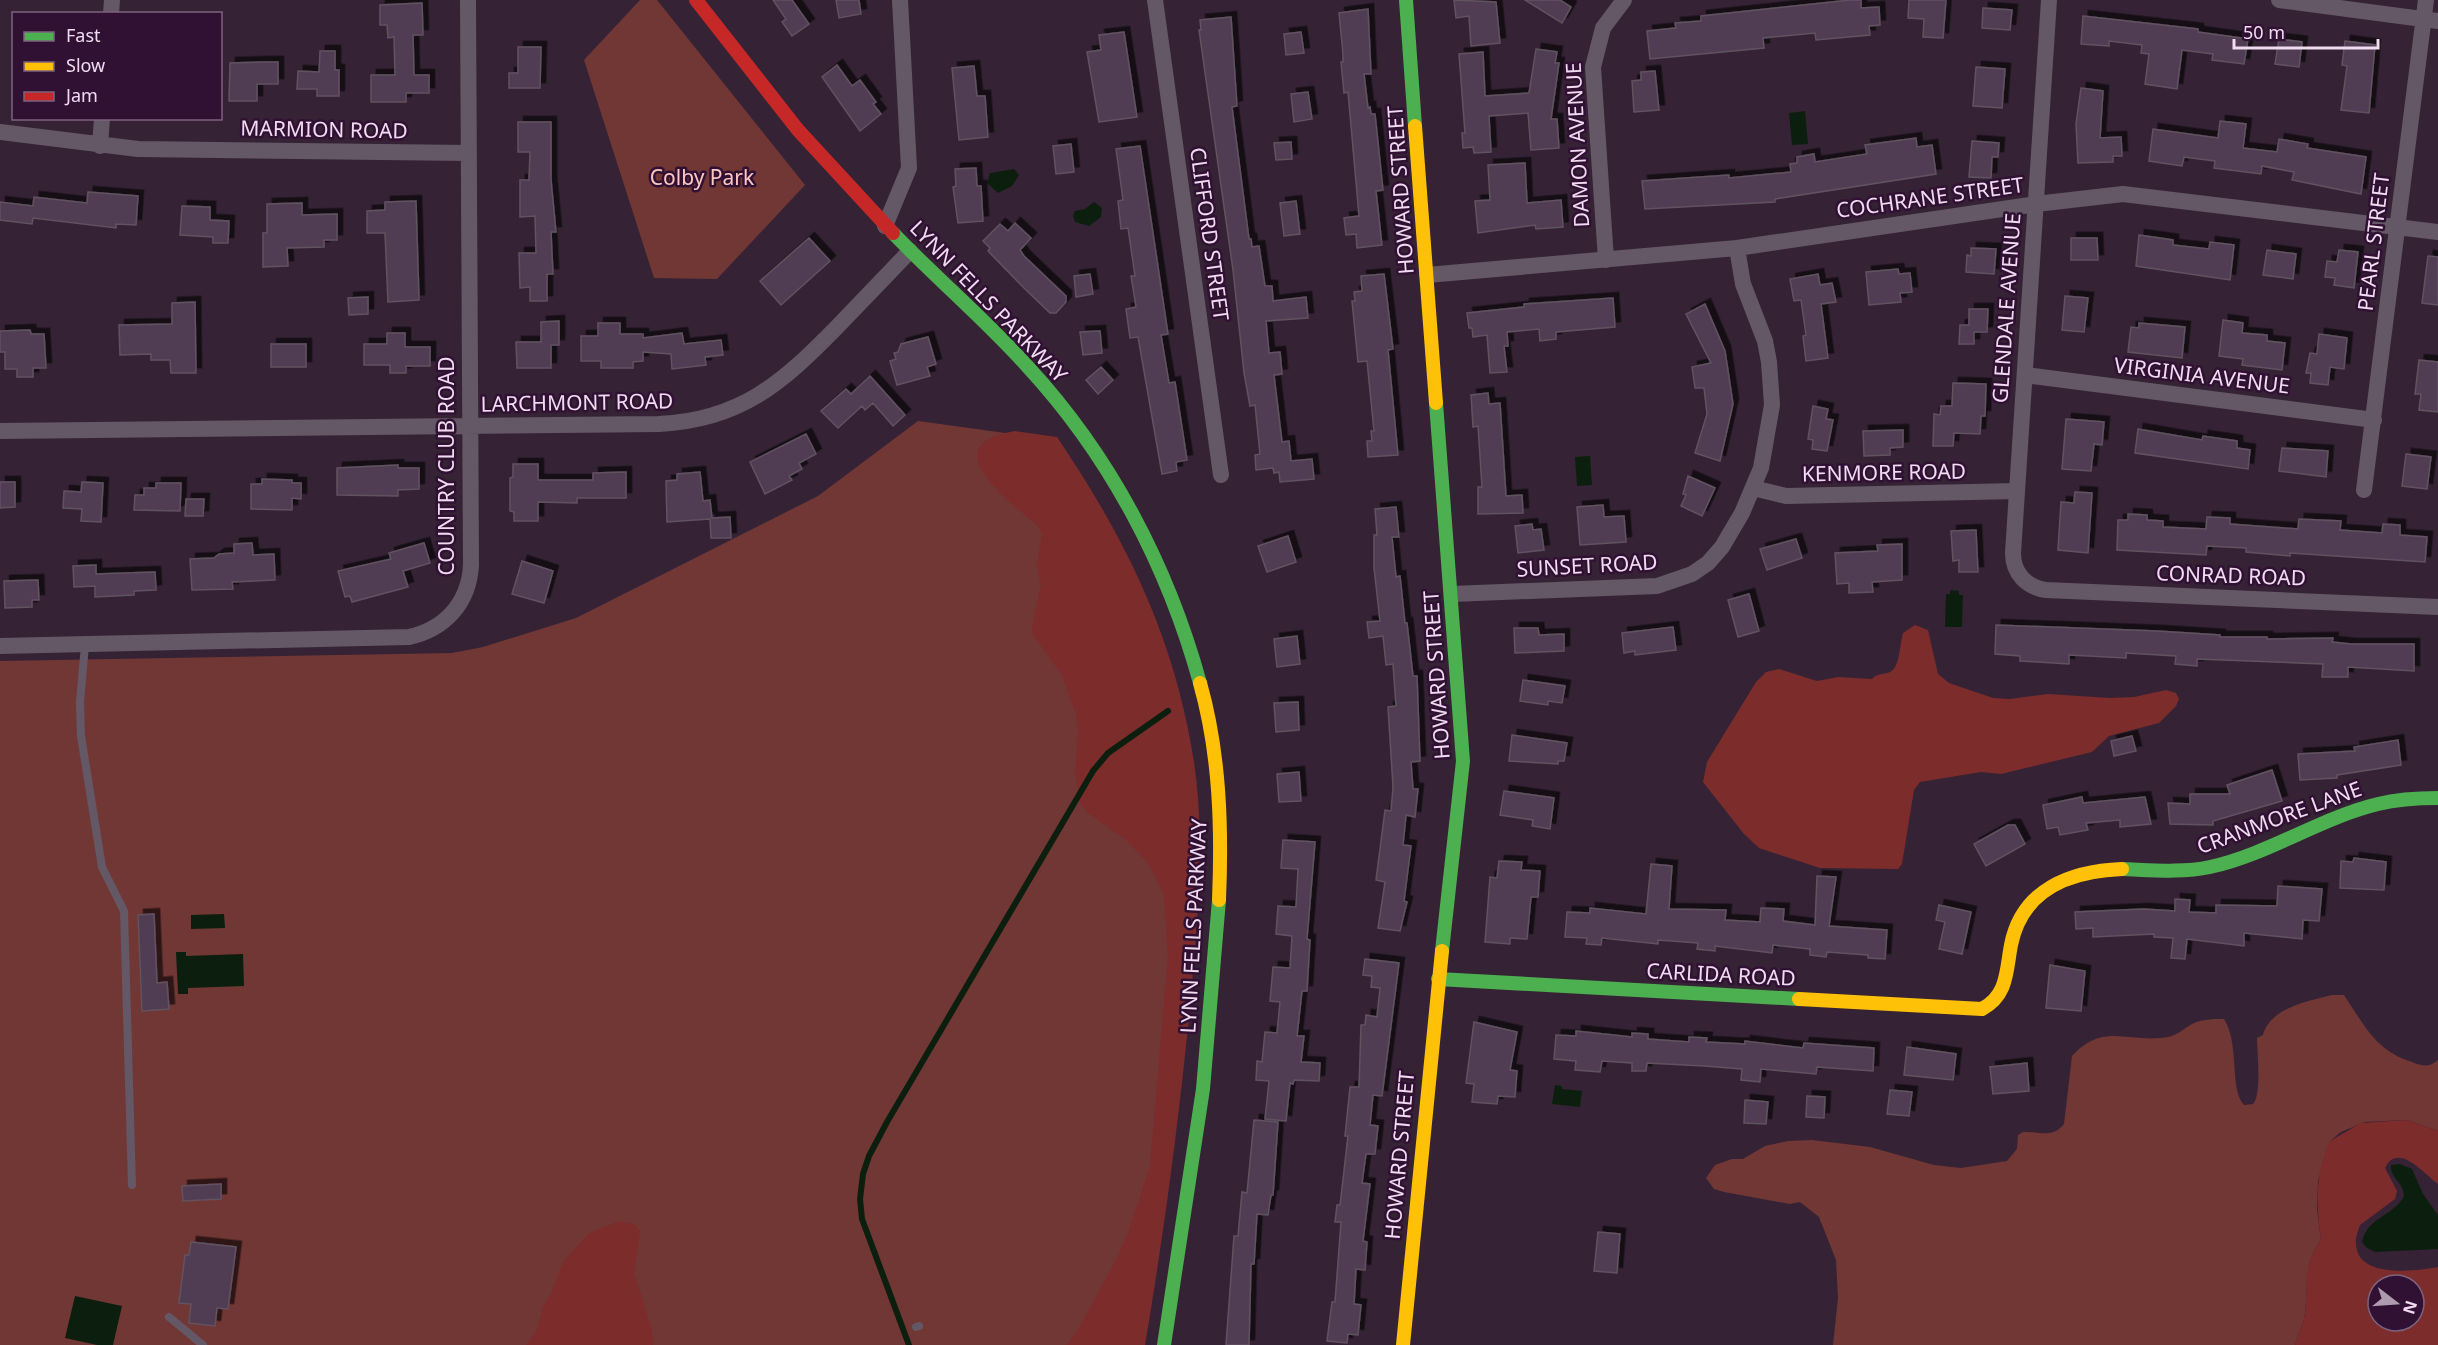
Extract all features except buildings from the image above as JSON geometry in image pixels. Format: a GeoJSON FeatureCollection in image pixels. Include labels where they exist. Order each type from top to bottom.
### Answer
{"type":"FeatureCollection","features":[{"type":"Feature","properties":{"kind":"street","name":"COUNTRY CLUB ROAD"},"geometry":{"type":"LineString","coordinates":[[0,646],[400,638],[418,635],[435,628],[456,609],[465,593],[470,575],[468,0]]}},
{"type":"Feature","properties":{"kind":"street","name":"LYNN FELLS PARKWAY"},"geometry":{"type":"LineString","coordinates":[[696,0],[791,123],[885,226],[1031,370],[1096,454],[1129,507],[1182,621],[1201,686],[1212,741],[1219,797],[1220,860],[1217,931],[1198,1123],[1164,1345]]}},
{"type":"Feature","properties":{"kind":"street"},"geometry":{"type":"LineString","coordinates":[[885,226],[909,168],[900,0]]}},
{"type":"Feature","properties":{"kind":"street","name":"CLIFFORD STREET"},"geometry":{"type":"LineString","coordinates":[[1155,0],[1221,475]]}},
{"type":"Feature","properties":{"kind":"street","name":"HOWARD STREET"},"geometry":{"type":"LineString","coordinates":[[1403,1345],[1438,979],[1463,775],[1452,594],[1434,396],[1406,0]]}},
{"type":"Feature","properties":{"kind":"street","name":"DAMON AVENUE"},"geometry":{"type":"LineString","coordinates":[[1606,260],[1593,67],[1599,38],[1614,11],[1624,0]]}},
{"type":"Feature","properties":{"kind":"street","name":"GLENDALE AVENUE"},"geometry":{"type":"LineString","coordinates":[[2024,580],[2016,570],[2013,559],[2049,0]]}},
{"type":"Feature","properties":{"kind":"street"},"geometry":{"type":"LineString","coordinates":[[2279,0],[2431,20]]}},
{"type":"Feature","properties":{"kind":"street","name":"PEARL STREET"},"geometry":{"type":"LineString","coordinates":[[2364,490],[2398,227],[2431,20],[2426,0]]}},
{"type":"Feature","properties":{"kind":"street"},"geometry":{"type":"LineString","coordinates":[[100,146],[102,120]]}},
{"type":"Feature","properties":{"kind":"street","name":"MARMION ROAD"},"geometry":{"type":"LineString","coordinates":[[0,132],[100,146],[162,150],[468,153]]}},
{"type":"Feature","properties":{"kind":"street","name":"COCHRANE STREET"},"geometry":{"type":"LineString","coordinates":[[1427,274],[1737,248],[2036,204],[2130,194],[2438,232]]}},
{"type":"Feature","properties":{"kind":"street","name":"SUNSET ROAD"},"geometry":{"type":"LineString","coordinates":[[1452,594],[1552,588],[1648,586],[1675,582],[1700,569],[1722,547],[1753,489],[1767,447],[1772,383],[1765,341],[1743,284],[1737,248]]}},
{"type":"Feature","properties":{"kind":"street","name":"LARCHMONT ROAD"},"geometry":{"type":"LineString","coordinates":[[0,431],[675,424],[706,418],[736,408],[765,393],[790,374],[910,251]]}},
{"type":"Feature","properties":{"kind":"street","name":"VIRGINIA AVENUE"},"geometry":{"type":"LineString","coordinates":[[2025,375],[2374,420]]}},
{"type":"Feature","properties":{"kind":"street","name":"KENMORE ROAD"},"geometry":{"type":"LineString","coordinates":[[1753,489],[1786,496],[2017,492]]}},
{"type":"Feature","properties":{"kind":"street","name":"CONRAD ROAD"},"geometry":{"type":"LineString","coordinates":[[2024,580],[2046,590],[2438,606]]}},
{"type":"Feature","properties":{"kind":"street","name":"CRANMORE LANE"},"geometry":{"type":"LineString","coordinates":[[1999,999],[2004,987],[2012,939],[2023,914],[2040,893],[2064,878],[2090,871],[2176,870],[2210,867],[2374,805],[2409,798],[2438,798]]}},
{"type":"Feature","properties":{"kind":"street","name":"CARLIDA ROAD"},"geometry":{"type":"LineString","coordinates":[[1438,979],[1973,1010],[1987,1007],[1999,999]]}},
{"type":"Feature","properties":{"kind":"lane"},"geometry":{"type":"LineString","coordinates":[[85,645],[79,716],[81,736],[102,867],[124,911],[132,1185]]}},
{"type":"Feature","properties":{"kind":"lane"},"geometry":{"type":"LineString","coordinates":[[170,1317],[203,1345]]}},
{"type":"Feature","properties":{"kind":"green space","name":"Colby Park"},"geometry":{"type":"Polygon","coordinates":[[[640,0],[657,0],[805,185],[717,279],[654,278],[584,60],[640,0]]]}},
{"type":"Feature","properties":{"kind":"green space"},"geometry":{"type":"Polygon","coordinates":[[[918,421],[1049,439],[1190,861],[1128,1345],[0,1345],[0,661],[452,653],[483,647],[576,618],[818,496],[918,421]]]}},
{"type":"Feature","properties":{"kind":"green space"},"geometry":{"type":"Polygon","coordinates":[[[2332,995],[2344,995],[2372,1036],[2389,1051],[2422,1065],[2432,1064],[2438,1060],[2438,1131],[2407,1120],[2365,1122],[2341,1132],[2330,1141],[2318,1181],[2317,1209],[2321,1239],[2311,1259],[2307,1275],[2304,1317],[2295,1345],[1833,1345],[1838,1298],[1836,1260],[1819,1217],[1800,1202],[1790,1204],[1724,1192],[1714,1189],[1706,1178],[1715,1165],[1732,1159],[1743,1159],[1765,1146],[1788,1141],[1812,1140],[1870,1147],[1934,1165],[1961,1168],[2007,1161],[2017,1149],[2018,1135],[2023,1132],[2050,1133],[2064,1124],[2072,1056],[2084,1045],[2106,1036],[2168,1037],[2200,1021],[2224,1019],[2232,1041],[2239,1098],[2244,1105],[2253,1104],[2258,1083],[2257,1038],[2263,1035],[2273,1018],[2282,1012],[2301,1003],[2332,995]]]}},
{"type":"Feature","properties":{"kind":"shaded area"},"geometry":{"type":"Polygon","coordinates":[[[1805,111],[1808,144],[1792,145],[1789,113],[1805,111]]]}},
{"type":"Feature","properties":{"kind":"shaded area"},"geometry":{"type":"Polygon","coordinates":[[[1014,169],[1019,175],[1012,186],[998,193],[987,183],[990,173],[1014,169]]]}},
{"type":"Feature","properties":{"kind":"shaded area"},"geometry":{"type":"Polygon","coordinates":[[[1094,202],[1102,208],[1101,217],[1089,226],[1075,222],[1073,216],[1075,211],[1085,209],[1094,202]]]}},
{"type":"Feature","properties":{"kind":"shaded area"},"geometry":{"type":"Polygon","coordinates":[[[1015,431],[1057,437],[1105,513],[1126,552],[1160,632],[1174,673],[1194,762],[1198,792],[1200,853],[1195,946],[1176,1134],[1145,1345],[1067,1345],[1079,1328],[1115,1262],[1128,1233],[1150,1166],[1168,956],[1164,894],[1148,863],[1125,839],[1088,813],[1080,803],[1075,774],[1078,729],[1076,715],[1062,675],[1033,635],[1032,627],[1041,585],[1037,567],[1042,533],[1038,526],[996,489],[984,474],[978,461],[979,448],[991,438],[1015,431]]]}},
{"type":"Feature","properties":{"kind":"shaded area"},"geometry":{"type":"Polygon","coordinates":[[[1590,456],[1592,485],[1577,486],[1575,457],[1590,456]]]}},
{"type":"Feature","properties":{"kind":"shaded area"},"geometry":{"type":"Polygon","coordinates":[[[1950,590],[1959,591],[1959,595],[1963,595],[1962,627],[1945,627],[1946,594],[1950,594],[1950,590]]]}},
{"type":"Feature","properties":{"kind":"shaded area"},"geometry":{"type":"Polygon","coordinates":[[[1915,625],[1928,630],[1938,674],[1949,683],[1993,698],[2010,699],[2048,694],[2110,698],[2134,697],[2166,690],[2176,693],[2179,699],[2176,706],[2159,723],[2109,736],[2092,752],[2001,774],[1981,772],[1920,782],[1914,790],[1902,864],[1898,869],[1820,868],[1759,848],[1744,834],[1703,782],[1707,762],[1756,682],[1766,672],[1779,669],[1817,681],[1838,677],[1872,679],[1893,670],[1898,660],[1903,633],[1915,625]]]}},
{"type":"Feature","properties":{"kind":"shaded area"},"geometry":{"type":"Polygon","coordinates":[[[224,914],[225,928],[191,929],[191,915],[224,914]]]}},
{"type":"Feature","properties":{"kind":"shaded area"},"geometry":{"type":"Polygon","coordinates":[[[176,952],[186,952],[186,956],[243,954],[244,986],[188,988],[188,994],[178,994],[176,952]]]}},
{"type":"Feature","properties":{"kind":"shaded area"},"geometry":{"type":"Polygon","coordinates":[[[1555,1085],[1562,1086],[1562,1089],[1582,1091],[1580,1107],[1552,1104],[1555,1085]]]}},
{"type":"Feature","properties":{"kind":"shaded area"},"geometry":{"type":"Polygon","coordinates":[[[2407,1120],[2438,1131],[2438,1184],[2404,1159],[2397,1158],[2390,1161],[2385,1168],[2397,1191],[2395,1199],[2360,1225],[2356,1242],[2359,1255],[2366,1263],[2377,1268],[2403,1271],[2438,1267],[2438,1345],[2295,1345],[2304,1317],[2308,1268],[2321,1239],[2318,1214],[2319,1177],[2330,1141],[2361,1123],[2407,1120]]]}},
{"type":"Feature","properties":{"kind":"shaded area"},"geometry":{"type":"Polygon","coordinates":[[[2400,1164],[2412,1169],[2423,1194],[2438,1215],[2438,1249],[2375,1252],[2362,1242],[2369,1227],[2400,1203],[2404,1196],[2402,1187],[2391,1170],[2391,1165],[2400,1164]]]}},
{"type":"Feature","properties":{"kind":"shaded area"},"geometry":{"type":"Polygon","coordinates":[[[619,1221],[634,1224],[640,1232],[634,1273],[652,1330],[653,1345],[526,1345],[537,1330],[543,1307],[551,1294],[563,1262],[588,1234],[619,1221]]]}},
{"type":"Feature","properties":{"kind":"shaded area"},"geometry":{"type":"Polygon","coordinates":[[[75,1296],[122,1306],[113,1345],[97,1345],[65,1338],[75,1296]]]}},
{"type":"Feature","properties":{"kind":"waterway"},"geometry":{"type":"LineString","coordinates":[[909,1345],[862,1219],[860,1199],[863,1174],[869,1156],[1093,771],[1108,753],[1168,711]]}},
{"type":"Feature","properties":{"kind":"traffic: fast"},"geometry":{"type":"LineString","coordinates":[[1406,0],[1415,126]]}},
{"type":"Feature","properties":{"kind":"traffic: fast"},"geometry":{"type":"LineString","coordinates":[[893,233],[1028,367],[1085,438],[1133,515],[1153,556],[1187,640],[1200,683]]}},
{"type":"Feature","properties":{"kind":"traffic: fast"},"geometry":{"type":"LineString","coordinates":[[1436,403],[1463,761],[1442,951]]}},
{"type":"Feature","properties":{"kind":"traffic: fast"},"geometry":{"type":"LineString","coordinates":[[2122,869],[2177,871],[2210,867],[2253,854],[2357,810],[2393,801],[2438,798]]}},
{"type":"Feature","properties":{"kind":"traffic: fast"},"geometry":{"type":"LineString","coordinates":[[1164,1345],[1203,1089],[1219,900]]}},
{"type":"Feature","properties":{"kind":"traffic: fast"},"geometry":{"type":"LineString","coordinates":[[1438,979],[1799,999]]}},
{"type":"Feature","properties":{"kind":"traffic: slow"},"geometry":{"type":"LineString","coordinates":[[1415,126],[1436,403]]}},
{"type":"Feature","properties":{"kind":"traffic: slow"},"geometry":{"type":"LineString","coordinates":[[1200,683],[1216,764],[1220,818],[1219,900]]}},
{"type":"Feature","properties":{"kind":"traffic: slow"},"geometry":{"type":"LineString","coordinates":[[1799,999],[1982,1009],[1997,997],[2004,981],[2017,926],[2026,910],[2038,897],[2067,879],[2122,869]]}},
{"type":"Feature","properties":{"kind":"traffic: slow"},"geometry":{"type":"LineString","coordinates":[[1403,1345],[1442,951]]}},
{"type":"Feature","properties":{"kind":"traffic: jam"},"geometry":{"type":"LineString","coordinates":[[696,0],[798,130],[893,233]]}}]}
